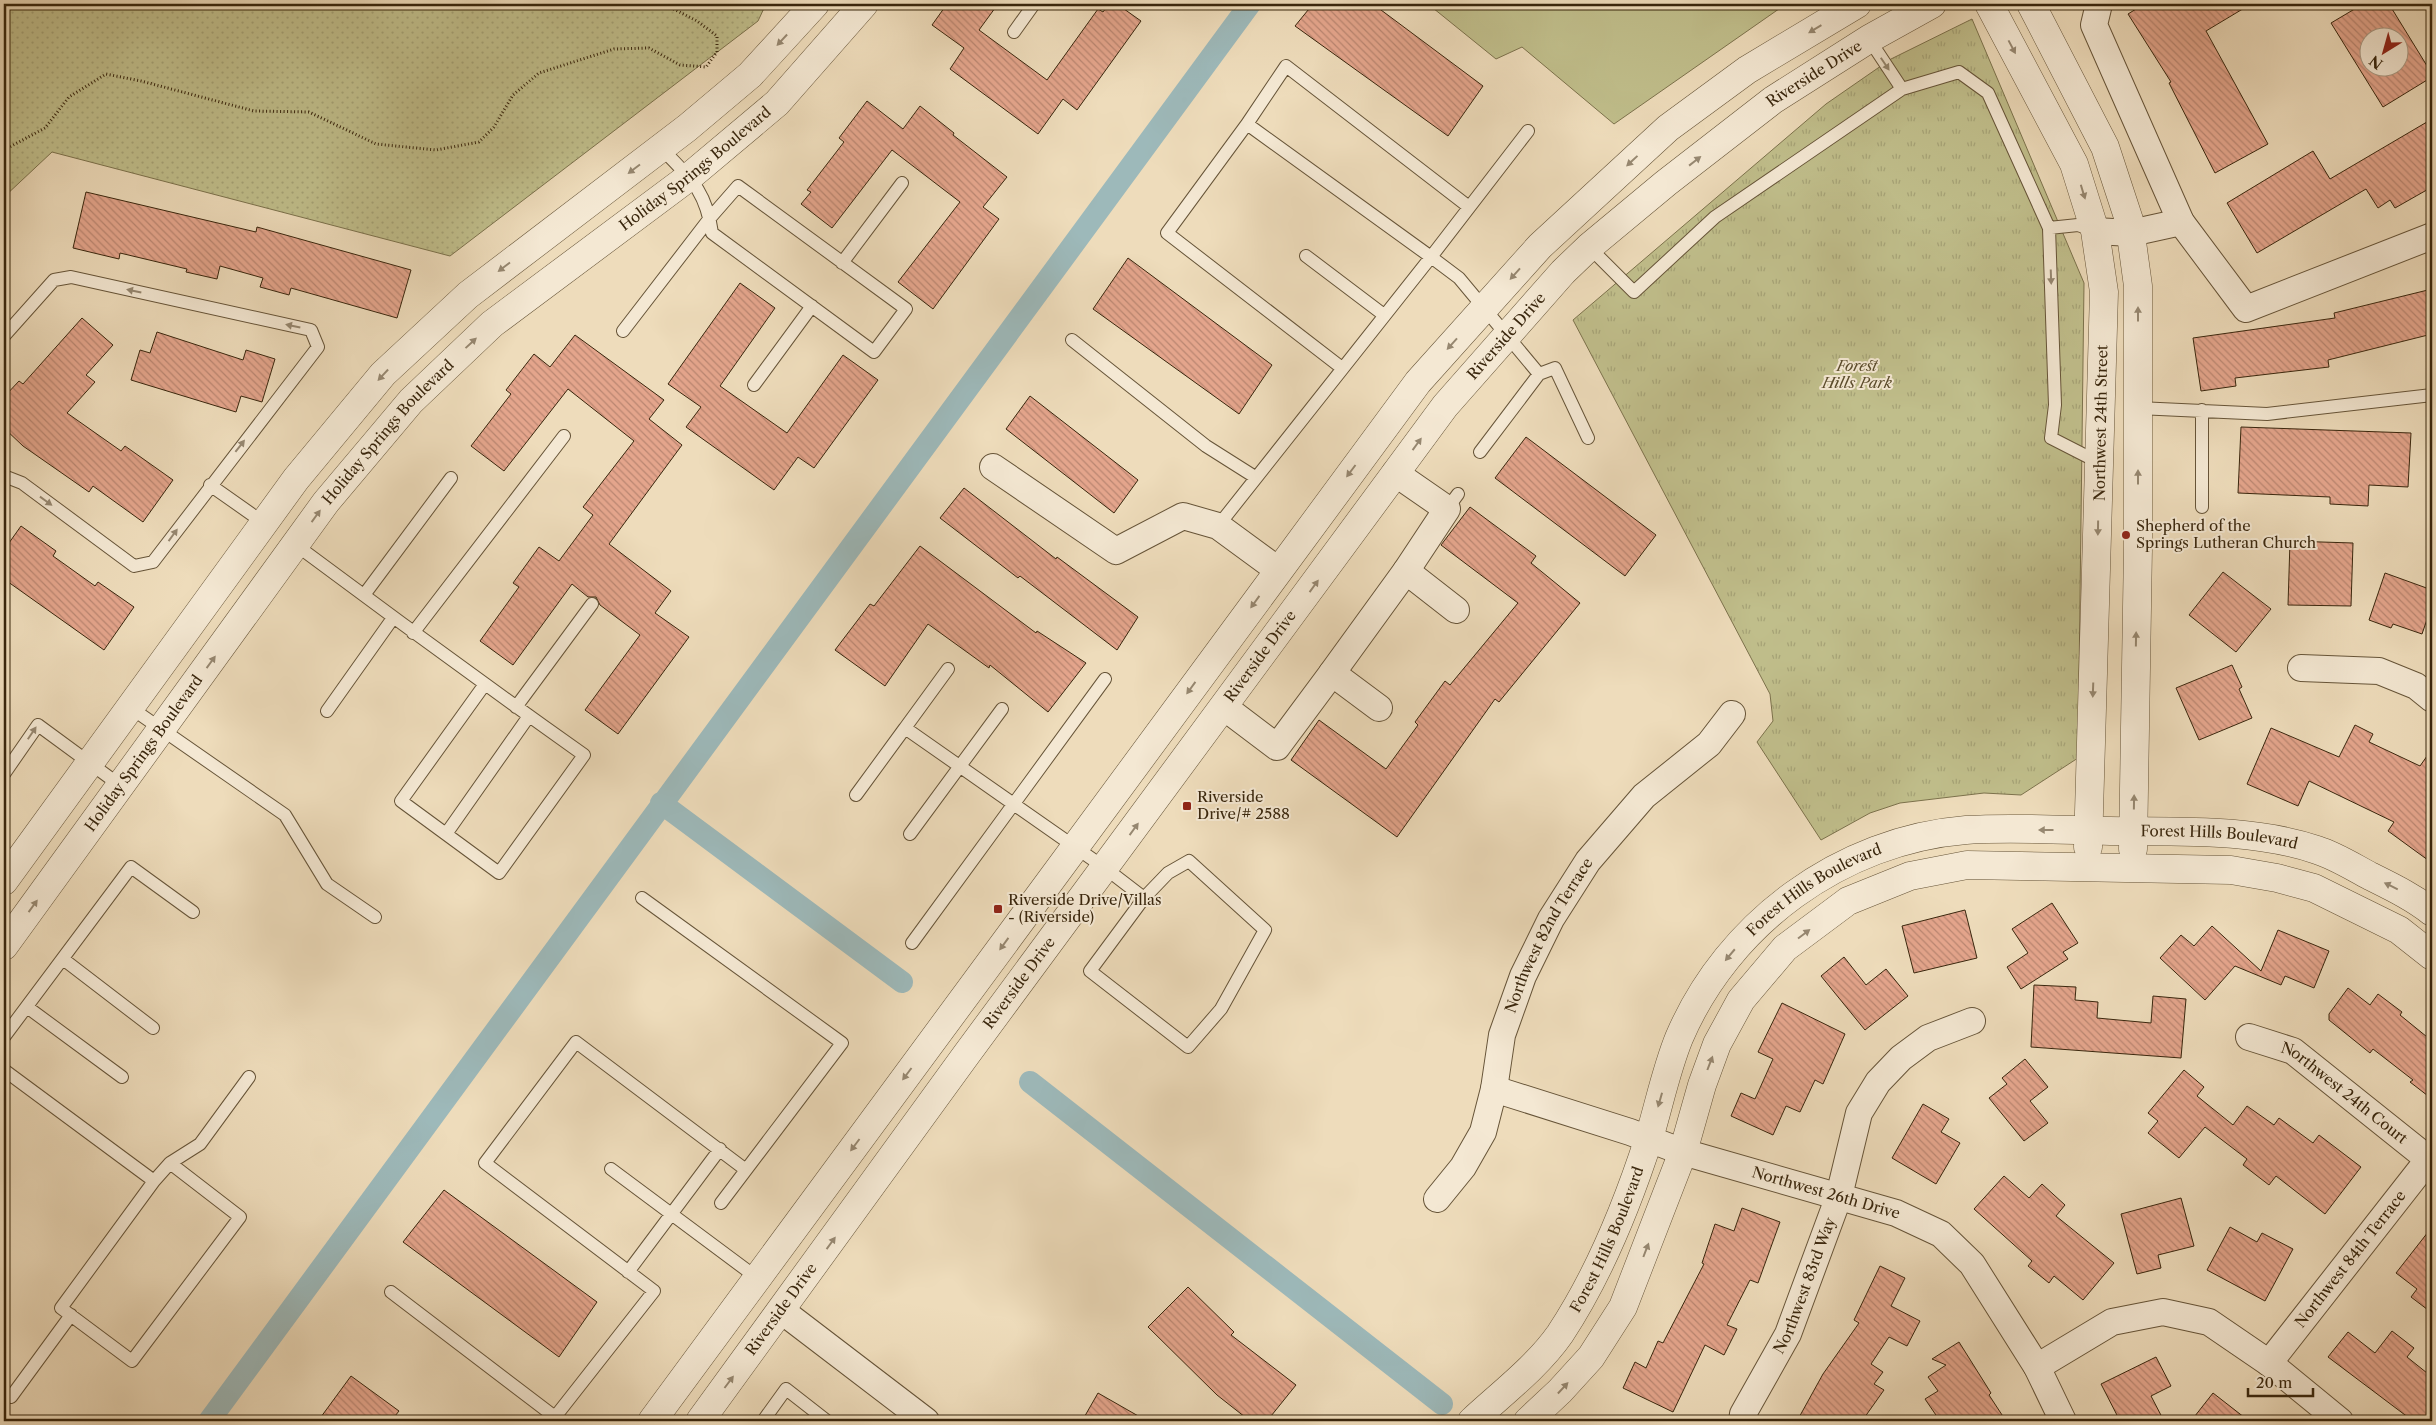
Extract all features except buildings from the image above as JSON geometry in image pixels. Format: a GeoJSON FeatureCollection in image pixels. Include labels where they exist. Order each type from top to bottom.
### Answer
{"type":"FeatureCollection","features":[{"type":"Feature","properties":{"kind":"street"},"geometry":{"type":"LineString","coordinates":[[4,881],[296,479],[382,374],[468,294],[661,148],[750,75],[815,4]]}},
{"type":"Feature","properties":{"kind":"street","name":"Holiday Springs Boulevard"},"geometry":{"type":"LineString","coordinates":[[4,946],[326,502],[410,401],[492,324],[689,177],[776,103],[864,4]]}},
{"type":"Feature","properties":{"kind":"street"},"geometry":{"type":"LineString","coordinates":[[652,1421],[756,1277],[1418,382],[1540,246],[1668,128],[1747,70],[1856,4]]}},
{"type":"Feature","properties":{"kind":"street","name":"Riverside Drive"},"geometry":{"type":"LineString","coordinates":[[700,1421],[782,1311],[966,1055],[1224,708],[1445,406],[1563,272],[1589,247],[1666,183],[1773,100],[1869,39],[1932,4]]}},
{"type":"Feature","properties":{"kind":"street","name":"Northwest 24th Street"},"geometry":{"type":"LineString","coordinates":[[1989,4],[2074,164],[2095,232],[2104,292],[2087,866]]}},
{"type":"Feature","properties":{"kind":"street"},"geometry":{"type":"LineString","coordinates":[[2031,4],[2105,146],[2129,220],[2138,286],[2132,868]]}},
{"type":"Feature","properties":{"kind":"street"},"geometry":{"type":"LineString","coordinates":[[2099,4],[2094,25],[2181,222],[2246,310],[2432,236]]}},
{"type":"Feature","properties":{"kind":"street"},"geometry":{"type":"LineString","coordinates":[[2095,232],[2131,233],[2181,222]]}},
{"type":"Feature","properties":{"kind":"street"},"geometry":{"type":"LineString","coordinates":[[994,467],[1116,551],[1183,516],[1218,526],[1278,570]]}},
{"type":"Feature","properties":{"kind":"street"},"geometry":{"type":"LineString","coordinates":[[1224,708],[1277,747],[1332,673],[1406,571],[1452,501],[1396,474]]}},
{"type":"Feature","properties":{"kind":"street"},"geometry":{"type":"LineString","coordinates":[[264,523],[296,545]]}},
{"type":"Feature","properties":{"kind":"street"},"geometry":{"type":"LineString","coordinates":[[1406,571],[1456,610]]}},
{"type":"Feature","properties":{"kind":"street"},"geometry":{"type":"LineString","coordinates":[[2301,668],[2379,671],[2416,686],[2432,699]]}},
{"type":"Feature","properties":{"kind":"street"},"geometry":{"type":"LineString","coordinates":[[1332,673],[1379,708]]}},
{"type":"Feature","properties":{"kind":"street","name":"Northwest 82nd Terrace"},"geometry":{"type":"LineString","coordinates":[[1437,1199],[1463,1167],[1483,1132],[1494,1089],[1502,1035],[1523,976],[1556,911],[1588,861],[1644,796],[1709,744],[1732,714]]}},
{"type":"Feature","properties":{"kind":"street","name":"Forest Hills Boulevard"},"geometry":{"type":"LineString","coordinates":[[1473,1421],[1535,1362],[1558,1336],[1588,1285],[1622,1213],[1649,1138],[1679,1039],[1696,1005],[1722,965],[1752,928],[1806,884],[1865,854],[1918,839],[1965,830],[2089,830],[2234,834],[2280,841],[2319,850],[2414,897],[2432,912]]}},
{"type":"Feature","properties":{"kind":"street"},"geometry":{"type":"LineString","coordinates":[[1865,854],[1880,886]]}},
{"type":"Feature","properties":{"kind":"street","name":"Forest Hills Boulevard"},"geometry":{"type":"LineString","coordinates":[[1528,1421],[1560,1392],[1591,1356],[1623,1306],[1683,1152],[1702,1085],[1718,1044],[1741,1000],[1785,948],[1848,901],[1880,886],[1910,876],[1967,865],[2231,870],[2277,878],[2314,888],[2399,930],[2432,956]]}},
{"type":"Feature","properties":{"kind":"street"},"geometry":{"type":"LineString","coordinates":[[2341,902],[2357,870]]}},
{"type":"Feature","properties":{"kind":"street","name":"Northwest 83rd Way"},"geometry":{"type":"LineString","coordinates":[[1742,1421],[1743,1414],[1788,1334],[1839,1196],[1859,1113],[1878,1082],[1901,1058],[1928,1038],[1972,1021]]}},
{"type":"Feature","properties":{"kind":"street","name":"Northwest 24th Court"},"geometry":{"type":"LineString","coordinates":[[2249,1037],[2293,1051],[2431,1159]]}},
{"type":"Feature","properties":{"kind":"street","name":"Northwest 26th Drive"},"geometry":{"type":"LineString","coordinates":[[1494,1089],[1649,1138],[1683,1152],[1896,1213],[1941,1234],[1972,1264],[2037,1367],[2063,1421]]}},
{"type":"Feature","properties":{"kind":"street","name":"Northwest 84th Terrace"},"geometry":{"type":"LineString","coordinates":[[2269,1363],[2431,1159]]}},
{"type":"Feature","properties":{"kind":"street"},"geometry":{"type":"LineString","coordinates":[[780,1245],[778,1291],[782,1311]]}},
{"type":"Feature","properties":{"kind":"street"},"geometry":{"type":"LineString","coordinates":[[720,1326],[752,1311],[769,1308],[782,1311],[926,1421]]}},
{"type":"Feature","properties":{"kind":"street"},"geometry":{"type":"LineString","coordinates":[[2037,1367],[2112,1322],[2163,1312],[2209,1322],[2269,1363],[2340,1421]]}},
{"type":"Feature","properties":{"kind":"lane"},"geometry":{"type":"LineString","coordinates":[[1014,32],[1034,4]]}},
{"type":"Feature","properties":{"kind":"lane"},"geometry":{"type":"LineString","coordinates":[[1869,39],[1902,89]]}},
{"type":"Feature","properties":{"kind":"lane"},"geometry":{"type":"LineString","coordinates":[[1342,368],[1167,233],[1247,124],[1286,66],[1469,208]]}},
{"type":"Feature","properties":{"kind":"lane"},"geometry":{"type":"LineString","coordinates":[[1589,247],[1634,292],[1714,217],[1902,89],[1959,72],[1988,93],[2049,228],[2055,405],[2051,438],[2100,463]]}},
{"type":"Feature","properties":{"kind":"lane"},"geometry":{"type":"LineString","coordinates":[[1247,124],[1459,278],[1538,374]]}},
{"type":"Feature","properties":{"kind":"lane"},"geometry":{"type":"LineString","coordinates":[[1218,526],[1528,131]]}},
{"type":"Feature","properties":{"kind":"lane"},"geometry":{"type":"LineString","coordinates":[[623,331],[694,242],[710,218],[738,186],[906,309],[874,352],[712,233],[710,218],[704,196],[689,177],[661,148]]}},
{"type":"Feature","properties":{"kind":"lane"},"geometry":{"type":"LineString","coordinates":[[842,263],[902,183]]}},
{"type":"Feature","properties":{"kind":"lane"},"geometry":{"type":"LineString","coordinates":[[2049,228],[2078,225],[2095,232]]}},
{"type":"Feature","properties":{"kind":"lane"},"geometry":{"type":"LineString","coordinates":[[1306,256],[1384,315]]}},
{"type":"Feature","properties":{"kind":"lane"},"geometry":{"type":"LineString","coordinates":[[4,336],[54,280],[71,277],[311,330],[318,347],[210,485],[153,562],[134,566],[22,483],[4,476]]}},
{"type":"Feature","properties":{"kind":"lane"},"geometry":{"type":"LineString","coordinates":[[754,385],[812,306]]}},
{"type":"Feature","properties":{"kind":"lane"},"geometry":{"type":"LineString","coordinates":[[1072,340],[1206,446],[1255,477]]}},
{"type":"Feature","properties":{"kind":"lane"},"geometry":{"type":"LineString","coordinates":[[1480,452],[1538,374],[1555,368],[1588,438]]}},
{"type":"Feature","properties":{"kind":"lane"},"geometry":{"type":"LineString","coordinates":[[2138,408],[2267,414],[2432,395]]}},
{"type":"Feature","properties":{"kind":"lane"},"geometry":{"type":"LineString","coordinates":[[2202,410],[2202,507]]}},
{"type":"Feature","properties":{"kind":"lane"},"geometry":{"type":"LineString","coordinates":[[413,633],[564,436]]}},
{"type":"Feature","properties":{"kind":"lane"},"geometry":{"type":"LineString","coordinates":[[364,595],[451,478]]}},
{"type":"Feature","properties":{"kind":"lane"},"geometry":{"type":"LineString","coordinates":[[210,485],[264,523]]}},
{"type":"Feature","properties":{"kind":"lane"},"geometry":{"type":"LineString","coordinates":[[296,545],[413,633],[485,684],[516,707],[584,755],[499,873],[401,801],[485,684]]}},
{"type":"Feature","properties":{"kind":"lane"},"geometry":{"type":"LineString","coordinates":[[516,707],[592,604]]}},
{"type":"Feature","properties":{"kind":"lane"},"geometry":{"type":"LineString","coordinates":[[327,711],[393,618]]}},
{"type":"Feature","properties":{"kind":"lane"},"geometry":{"type":"LineString","coordinates":[[856,795],[948,669]]}},
{"type":"Feature","properties":{"kind":"lane"},"geometry":{"type":"LineString","coordinates":[[912,943],[1105,679]]}},
{"type":"Feature","properties":{"kind":"lane"},"geometry":{"type":"LineString","coordinates":[[131,708],[161,731],[284,815],[327,884],[376,916]]}},
{"type":"Feature","properties":{"kind":"lane"},"geometry":{"type":"LineString","coordinates":[[910,834],[1002,709]]}},
{"type":"Feature","properties":{"kind":"lane"},"geometry":{"type":"LineString","coordinates":[[446,834],[529,716]]}},
{"type":"Feature","properties":{"kind":"lane"},"geometry":{"type":"LineString","coordinates":[[4,774],[38,724],[121,786]]}},
{"type":"Feature","properties":{"kind":"lane"},"geometry":{"type":"LineString","coordinates":[[905,728],[1105,868],[1144,898]]}},
{"type":"Feature","properties":{"kind":"lane"},"geometry":{"type":"LineString","coordinates":[[1189,861],[1265,930],[1221,1009],[1188,1047],[1090,971],[1144,898],[1168,872],[1189,861]]}},
{"type":"Feature","properties":{"kind":"lane"},"geometry":{"type":"LineString","coordinates":[[4,1037],[131,867],[193,912]]}},
{"type":"Feature","properties":{"kind":"lane"},"geometry":{"type":"LineString","coordinates":[[642,898],[842,1043],[721,1203]]}},
{"type":"Feature","properties":{"kind":"lane"},"geometry":{"type":"LineString","coordinates":[[63,959],[153,1028]]}},
{"type":"Feature","properties":{"kind":"lane"},"geometry":{"type":"LineString","coordinates":[[27,1007],[122,1077]]}},
{"type":"Feature","properties":{"kind":"lane"},"geometry":{"type":"LineString","coordinates":[[391,1292],[555,1417],[654,1291],[485,1163],[576,1042],[746,1170]]}},
{"type":"Feature","properties":{"kind":"lane"},"geometry":{"type":"LineString","coordinates":[[4,1070],[154,1181]]}},
{"type":"Feature","properties":{"kind":"lane"},"geometry":{"type":"LineString","coordinates":[[170,1163],[240,1217],[132,1361],[61,1308],[154,1181],[170,1163],[200,1144],[249,1076]]}},
{"type":"Feature","properties":{"kind":"lane"},"geometry":{"type":"LineString","coordinates":[[628,1272],[720,1149]]}},
{"type":"Feature","properties":{"kind":"lane"},"geometry":{"type":"LineString","coordinates":[[611,1169],[756,1277]]}},
{"type":"Feature","properties":{"kind":"lane"},"geometry":{"type":"LineString","coordinates":[[11,1397],[71,1315]]}},
{"type":"Feature","properties":{"kind":"lane"},"geometry":{"type":"LineString","coordinates":[[763,1421],[786,1390],[827,1421]]}},
{"type":"Feature","properties":{"kind":"path"},"geometry":{"type":"LineString","coordinates":[[4,150],[44,128],[69,97],[106,74],[254,111],[309,112],[376,144],[436,150],[479,142],[494,127],[513,95],[539,73],[614,49],[649,48],[680,65],[706,67],[717,52],[717,36],[697,21],[664,4]]}},
{"type":"Feature","properties":{"kind":"green space"},"geometry":{"type":"Polygon","coordinates":[[[4,4],[766,4],[758,21],[450,256],[52,152],[4,197],[4,4]]]}},
{"type":"Feature","properties":{"kind":"green space"},"geometry":{"type":"Polygon","coordinates":[[[1428,4],[1786,4],[1614,124],[1522,47],[1496,59],[1428,4]]]}},
{"type":"Feature","properties":{"kind":"green space","name":"Forest Hills Park"},"geometry":{"type":"Polygon","coordinates":[[[1972,19],[2084,283],[2078,758],[2021,795],[1984,793],[1900,803],[1870,813],[1821,840],[1757,742],[1773,721],[1770,694],[1573,320],[1826,104],[1891,59],[1972,19]]]}},
{"type":"Feature","properties":{"kind":"waterway"},"geometry":{"type":"LineString","coordinates":[[209,1421],[1250,4]]}},
{"type":"Feature","properties":{"kind":"waterway"},"geometry":{"type":"LineString","coordinates":[[661,803],[902,982]]}},
{"type":"Feature","properties":{"kind":"waterway"},"geometry":{"type":"LineString","coordinates":[[1030,1082],[1442,1404]]}},
{"type":"Feature","properties":{"kind":"place","name":"Shepherd of the Springs Lutheran Church"},"geometry":{"type":"Point","coordinates":[2126,535]}},
{"type":"Feature","properties":{"kind":"place","name":"Riverside Drive/# 2588"},"geometry":{"type":"Point","coordinates":[1187,806]}},
{"type":"Feature","properties":{"kind":"place","name":"Riverside Drive/Villas - (Riverside)"},"geometry":{"type":"Point","coordinates":[998,909]}}]}
